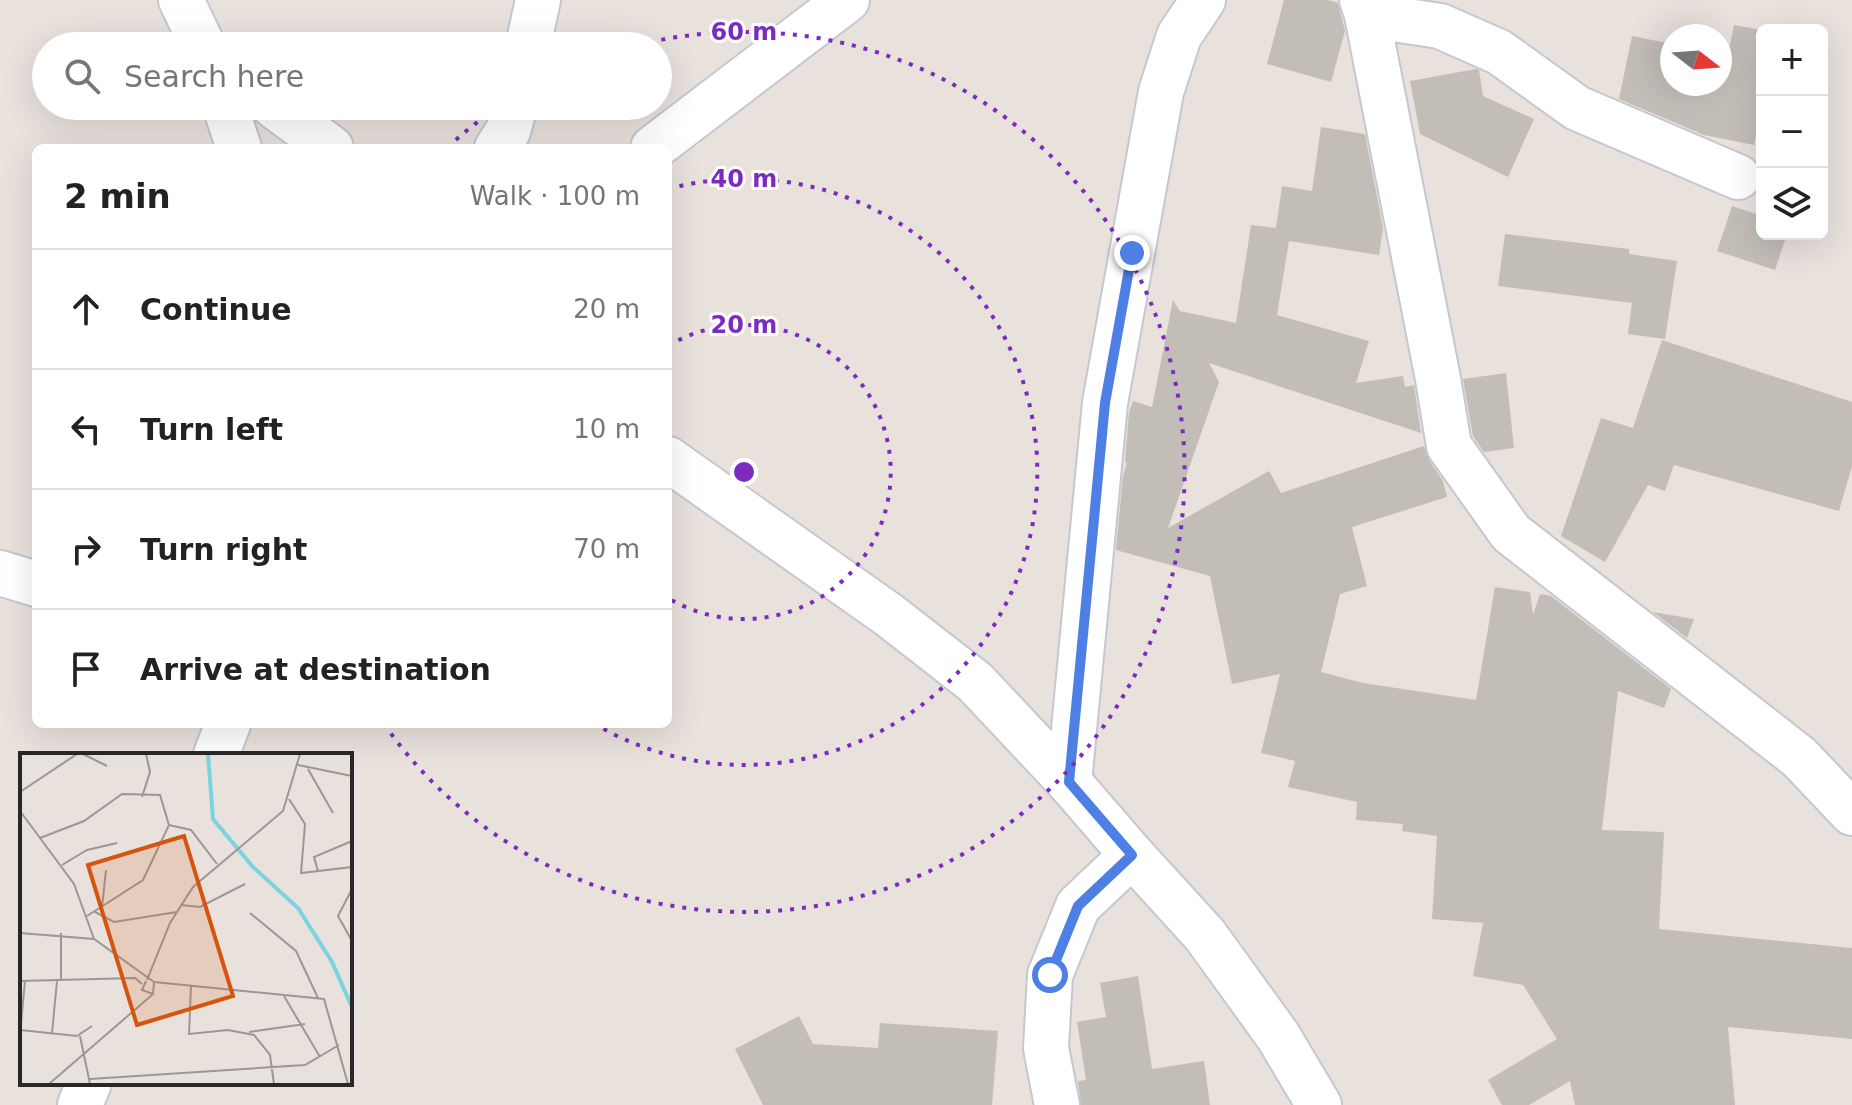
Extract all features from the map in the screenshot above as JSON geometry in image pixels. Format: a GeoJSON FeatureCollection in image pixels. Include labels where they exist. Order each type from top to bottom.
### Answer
{"type":"FeatureCollection","features":[{"type":"Feature","properties":{"kind":"street"},"geometry":{"type":"LineString","coordinates":[[181,0],[196,32]]}},
{"type":"Feature","properties":{"kind":"street"},"geometry":{"type":"LineString","coordinates":[[531,32],[538,0]]}},
{"type":"Feature","properties":{"kind":"street"},"geometry":{"type":"LineString","coordinates":[[658,144],[847,0]]}},
{"type":"Feature","properties":{"kind":"street"},"geometry":{"type":"LineString","coordinates":[[1069,782],[1105,403],[1161,92],[1179,36],[1203,0]]}},
{"type":"Feature","properties":{"kind":"street"},"geometry":{"type":"LineString","coordinates":[[1738,177],[1577,108],[1499,52],[1440,26],[1365,8],[1449,446],[1511,533],[1799,757],[1852,813]]}},
{"type":"Feature","properties":{"kind":"street"},"geometry":{"type":"LineString","coordinates":[[230,120],[238,144]]}},
{"type":"Feature","properties":{"kind":"street"},"geometry":{"type":"LineString","coordinates":[[293,120],[326,144]]}},
{"type":"Feature","properties":{"kind":"street"},"geometry":{"type":"LineString","coordinates":[[500,144],[511,120]]}},
{"type":"Feature","properties":{"kind":"street"},"geometry":{"type":"LineString","coordinates":[[672,462],[889,615],[975,682],[1205,935],[1278,1036],[1319,1105]]}},
{"type":"Feature","properties":{"kind":"street"},"geometry":{"type":"LineString","coordinates":[[0,573],[32,583]]}},
{"type":"Feature","properties":{"kind":"street"},"geometry":{"type":"LineString","coordinates":[[217,753],[226,728]]}},
{"type":"Feature","properties":{"kind":"street"},"geometry":{"type":"LineString","coordinates":[[1057,1105],[1046,1048],[1050,975],[1078,906],[1132,855]]}},
{"type":"Feature","properties":{"kind":"street"},"geometry":{"type":"LineString","coordinates":[[80,1105],[88,1085]]}},
{"type":"Feature","properties":{"kind":"building"},"geometry":{"type":"Polygon","coordinates":[[[1284,0],[1328,0],[1338,3],[1345,31],[1331,82],[1267,64],[1284,0]]]}},
{"type":"Feature","properties":{"kind":"building"},"geometry":{"type":"Polygon","coordinates":[[[1734,25],[1756,29],[1754,145],[1704,135],[1619,99],[1632,36],[1660,42],[1660,96],[1732,96],[1734,25]]]}},
{"type":"Feature","properties":{"kind":"building"},"geometry":{"type":"Polygon","coordinates":[[[1479,70],[1483,96],[1534,119],[1508,177],[1420,134],[1410,81],[1479,70]]]}},
{"type":"Feature","properties":{"kind":"building"},"geometry":{"type":"Polygon","coordinates":[[[1321,127],[1365,134],[1383,228],[1379,255],[1289,241],[1277,315],[1369,341],[1356,383],[1403,376],[1405,387],[1414,385],[1421,433],[1209,363],[1219,382],[1168,528],[1269,471],[1281,493],[1424,446],[1443,481],[1447,497],[1352,527],[1367,586],[1340,594],[1321,672],[1363,683],[1476,700],[1495,587],[1530,592],[1533,615],[1540,594],[1551,596],[1671,689],[1664,708],[1618,691],[1602,830],[1664,832],[1659,929],[1852,948],[1852,1039],[1728,1027],[1735,1105],[1575,1105],[1570,1081],[1529,1105],[1502,1105],[1488,1080],[1557,1039],[1523,985],[1473,976],[1483,923],[1432,919],[1437,836],[1402,831],[1403,824],[1356,820],[1357,802],[1288,787],[1295,761],[1261,753],[1280,674],[1232,684],[1210,576],[1116,550],[1127,463],[1129,412],[1133,401],[1152,407],[1173,300],[1180,311],[1236,323],[1251,225],[1276,228],[1282,186],[1312,191],[1321,127]]]}},
{"type":"Feature","properties":{"kind":"building"},"geometry":{"type":"Polygon","coordinates":[[[1732,206],[1756,214],[1756,240],[1785,240],[1775,270],[1717,251],[1732,206]]]}},
{"type":"Feature","properties":{"kind":"building"},"geometry":{"type":"Polygon","coordinates":[[[1505,234],[1629,249],[1629,254],[1677,261],[1665,339],[1628,334],[1632,303],[1498,286],[1505,234]]]}},
{"type":"Feature","properties":{"kind":"building"},"geometry":{"type":"Polygon","coordinates":[[[1662,340],[1852,402],[1852,466],[1839,511],[1674,465],[1665,491],[1648,485],[1605,562],[1561,536],[1601,418],[1633,428],[1662,340]]]}},
{"type":"Feature","properties":{"kind":"building"},"geometry":{"type":"Polygon","coordinates":[[[1506,373],[1514,448],[1484,452],[1473,436],[1463,379],[1506,373]]]}},
{"type":"Feature","properties":{"kind":"building"},"geometry":{"type":"Polygon","coordinates":[[[1653,612],[1694,619],[1687,638],[1653,612]]]}},
{"type":"Feature","properties":{"kind":"building"},"geometry":{"type":"Polygon","coordinates":[[[1138,976],[1152,1069],[1204,1061],[1210,1105],[1081,1105],[1078,1081],[1086,1080],[1077,1022],[1106,1017],[1100,983],[1138,976]]]}},
{"type":"Feature","properties":{"kind":"building"},"geometry":{"type":"Polygon","coordinates":[[[799,1016],[813,1044],[878,1048],[880,1023],[998,1031],[992,1105],[763,1105],[735,1049],[799,1016]]]}},
{"type":"Feature","properties":{"kind":"route"},"geometry":{"type":"LineString","coordinates":[[1050,975],[1078,906],[1132,855],[1069,782],[1105,403],[1132,253]]}}]}
